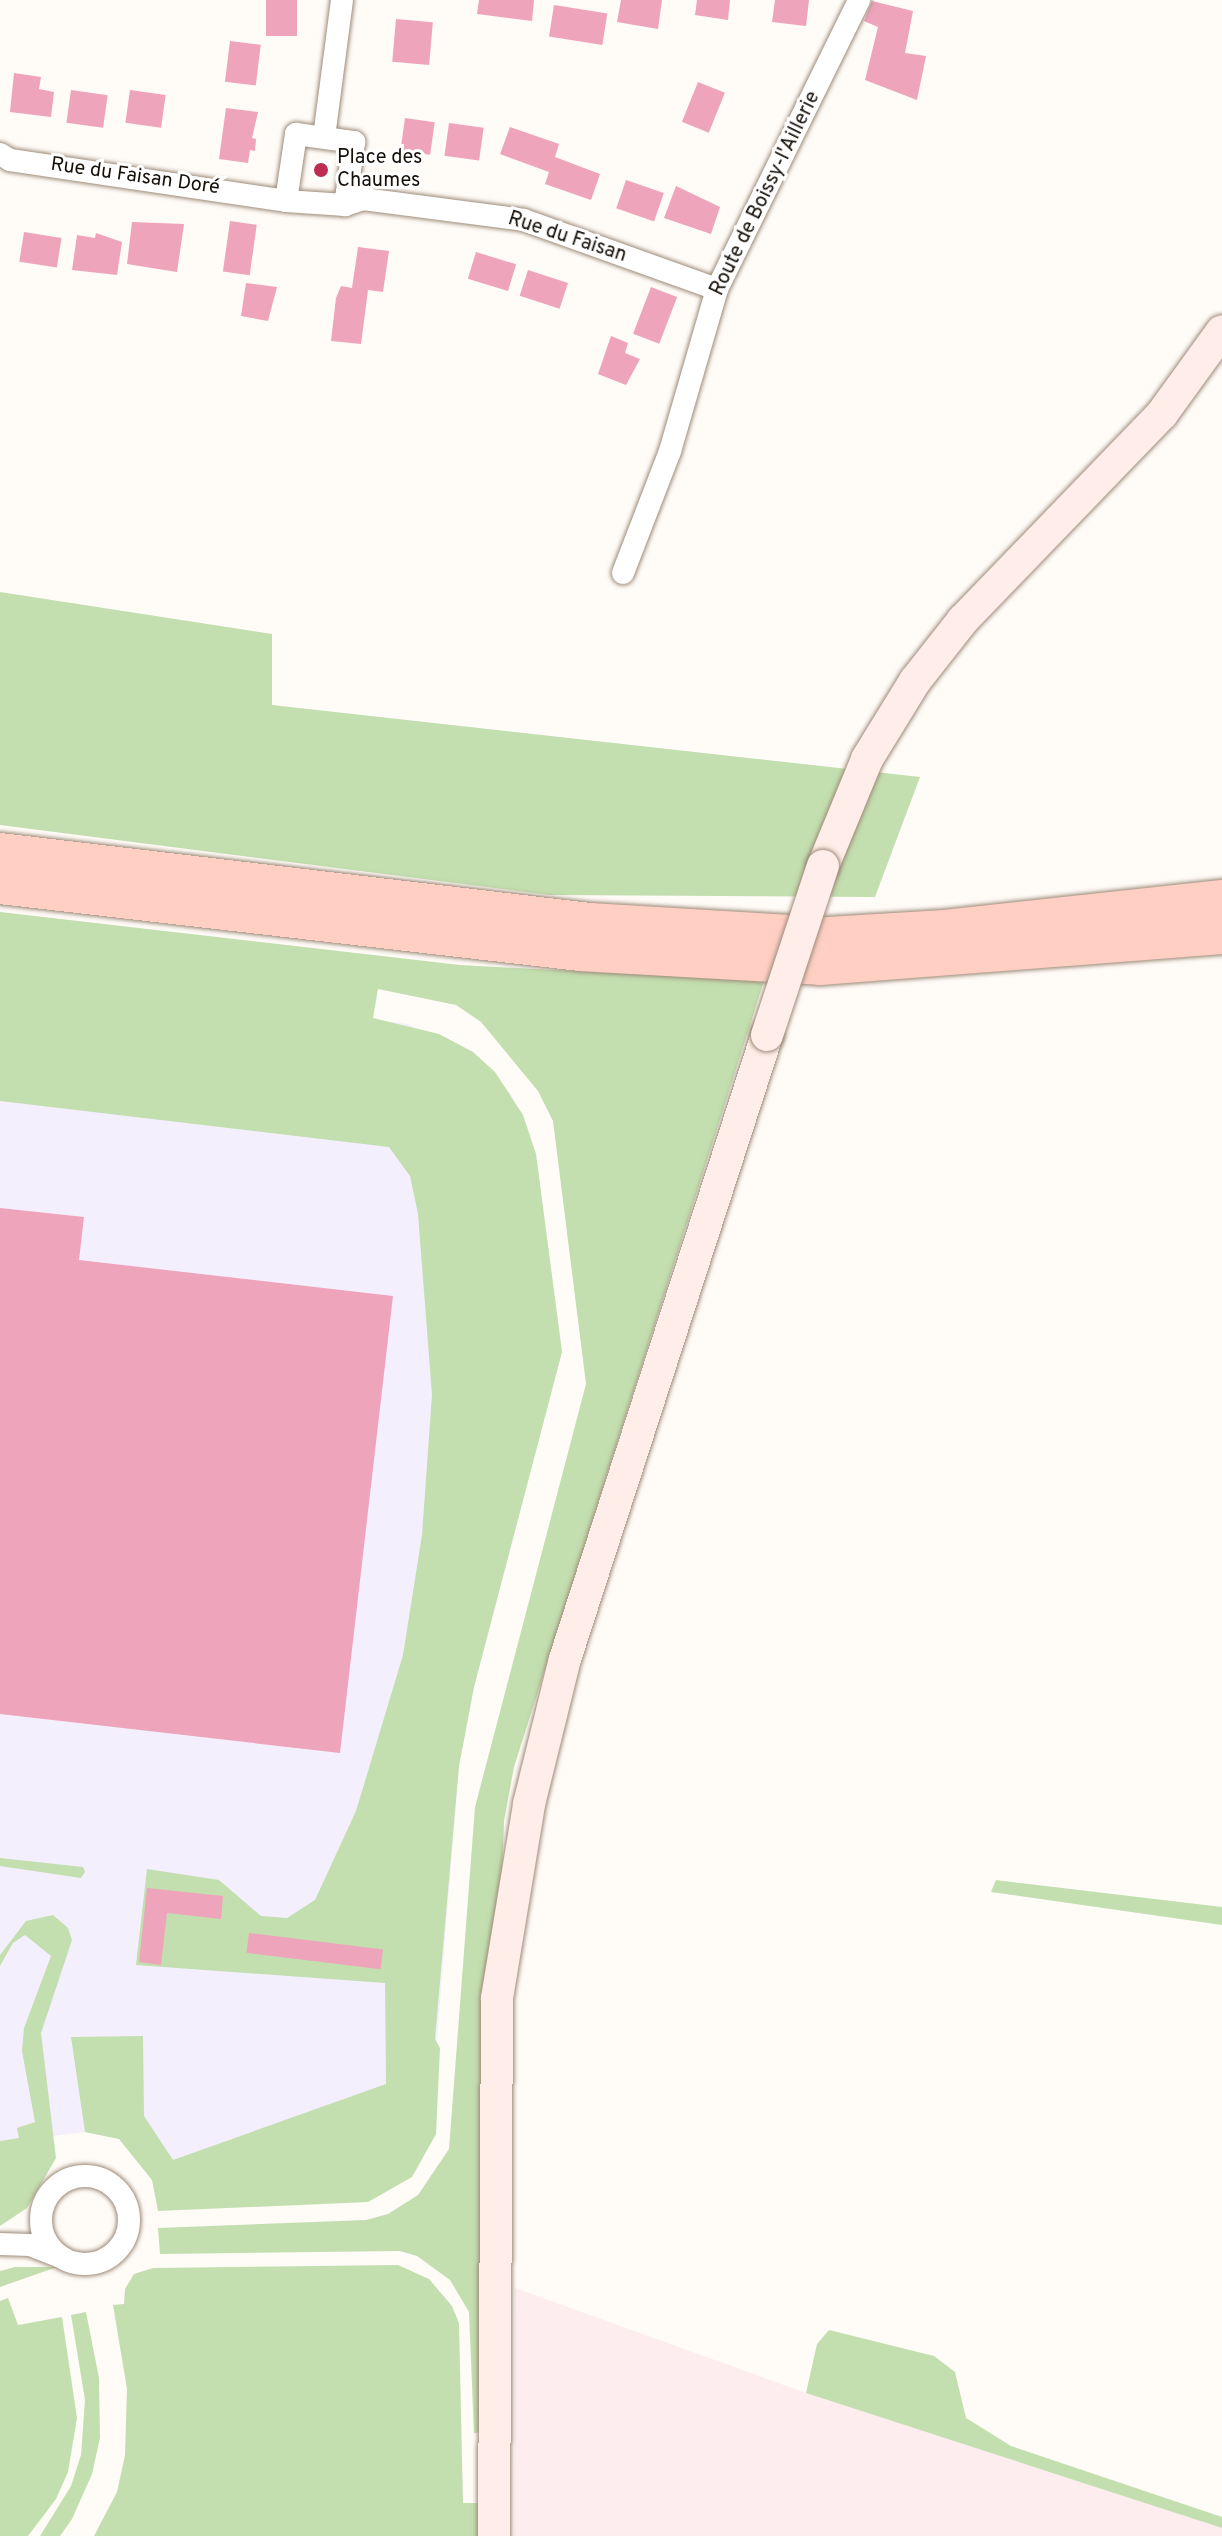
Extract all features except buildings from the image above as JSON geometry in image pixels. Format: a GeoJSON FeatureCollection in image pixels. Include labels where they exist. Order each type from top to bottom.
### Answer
{"type":"FeatureCollection","features":[{"type":"Feature","properties":{"kind":"highway"},"geometry":{"type":"LineString","coordinates":[[0,852],[590,922],[828,936],[1212,900]]}},
{"type":"Feature","properties":{"kind":"highway"},"geometry":{"type":"LineString","coordinates":[[0,885],[580,952],[820,966],[1222,935]]}},
{"type":"Feature","properties":{"kind":"main road"},"geometry":{"type":"LineString","coordinates":[[494,2536],[497,1998],[526,1817],[565,1659],[767,1035],[823,866],[867,759],[915,681],[963,620],[1162,414],[1222,331]]}},
{"type":"Feature","properties":{"kind":"street"},"geometry":{"type":"LineString","coordinates":[[324,137],[342,0]]}},
{"type":"Feature","properties":{"kind":"street","name":"Route de Boissy-l'Aillerie"},"geometry":{"type":"LineString","coordinates":[[623,573],[670,451],[717,289],[859,0]]}},
{"type":"Feature","properties":{"kind":"street"},"geometry":{"type":"LineString","coordinates":[[279,198],[296,134],[354,142],[345,205]]}},
{"type":"Feature","properties":{"kind":"street","name":"Rue du Faisan Doré"},"geometry":{"type":"LineString","coordinates":[[0,154],[10,160],[279,198]]}},
{"type":"Feature","properties":{"kind":"street","name":"Rue du Faisan"},"geometry":{"type":"LineString","coordinates":[[279,198],[345,205],[363,199],[524,220],[717,289]]}},
{"type":"Feature","properties":{"kind":"street"},"geometry":{"type":"LineString","coordinates":[[85,2176],[113,2186],[128,2212],[127,2233],[109,2257],[81,2264],[30,2245],[0,2243],[44,2204],[58,2186],[85,2176]]}},
{"type":"Feature","properties":{"kind":"street"},"geometry":{"type":"LineString","coordinates":[[44,2204],[43,2233],[60,2256]]}},
{"type":"Feature","properties":{"kind":"shaded area"},"geometry":{"type":"Polygon","coordinates":[[[0,969],[407,1024],[473,1052],[511,1094],[536,1154],[562,1352],[474,1687],[459,1766],[434,2077],[152,2180],[119,2139],[85,2132],[45,2137],[0,2207],[0,969]]]}},
{"type":"Feature","properties":{"kind":"shaded area"},"geometry":{"type":"Polygon","coordinates":[[[515,2288],[806,2393],[1222,2528],[1222,2536],[514,2536],[515,2288]]]}},
{"type":"Feature","properties":{"kind":"green space"},"geometry":{"type":"Polygon","coordinates":[[[0,592],[272,634],[272,705],[920,777],[875,897],[549,895],[0,825],[0,592]]]}},
{"type":"Feature","properties":{"kind":"green space"},"geometry":{"type":"Polygon","coordinates":[[[0,912],[460,965],[764,981],[514,1767],[504,1821],[483,2432],[474,2433],[469,2312],[450,2280],[417,2256],[400,2251],[160,2254],[158,2228],[366,2220],[388,2214],[418,2195],[449,2149],[475,1807],[586,1384],[553,1121],[538,1091],[481,1022],[456,1005],[378,989],[373,1018],[439,1034],[473,1052],[495,1072],[523,1115],[536,1154],[562,1352],[474,1687],[459,1766],[435,2039],[440,2048],[436,2134],[412,2177],[368,2202],[158,2211],[152,2180],[119,2139],[85,2132],[71,2037],[143,2036],[144,2116],[173,2160],[386,2084],[385,1983],[136,1965],[147,1869],[219,1880],[261,1916],[287,1918],[315,1900],[356,1811],[403,1655],[422,1535],[432,1395],[418,1214],[410,1176],[389,1147],[0,1101],[0,912]]]}},
{"type":"Feature","properties":{"kind":"green space"},"geometry":{"type":"Polygon","coordinates":[[[0,1858],[83,1867],[85,1872],[81,1878],[0,1866],[0,1858]]]}},
{"type":"Feature","properties":{"kind":"green space"},"geometry":{"type":"Polygon","coordinates":[[[996,1880],[1222,1907],[1222,1925],[991,1892],[996,1880]]]}},
{"type":"Feature","properties":{"kind":"green space"},"geometry":{"type":"Polygon","coordinates":[[[53,1915],[68,1928],[72,1940],[41,2033],[56,2158],[27,2208],[0,2226],[0,2141],[19,2138],[17,2128],[35,2122],[22,2051],[24,2028],[51,1956],[25,1935],[13,1943],[0,1966],[0,1955],[26,1921],[53,1915]]]}},
{"type":"Feature","properties":{"kind":"green space"},"geometry":{"type":"Polygon","coordinates":[[[398,2265],[429,2279],[452,2306],[459,2323],[463,2503],[483,2503],[483,2536],[94,2536],[117,2492],[125,2455],[127,2389],[113,2305],[124,2304],[125,2289],[134,2274],[153,2268],[398,2265]]]}},
{"type":"Feature","properties":{"kind":"green space"},"geometry":{"type":"Polygon","coordinates":[[[15,2267],[57,2267],[0,2287],[0,2271],[15,2267]]]}},
{"type":"Feature","properties":{"kind":"green space"},"geometry":{"type":"Polygon","coordinates":[[[8,2298],[18,2325],[62,2317],[77,2418],[68,2472],[56,2499],[28,2536],[0,2536],[0,2301],[8,2298]]]}},
{"type":"Feature","properties":{"kind":"green space"},"geometry":{"type":"Polygon","coordinates":[[[86,2312],[99,2378],[100,2438],[92,2474],[72,2519],[60,2536],[40,2536],[71,2486],[81,2455],[85,2400],[71,2315],[86,2312]]]}},
{"type":"Feature","properties":{"kind":"green space"},"geometry":{"type":"Polygon","coordinates":[[[829,2330],[934,2356],[955,2372],[966,2418],[1011,2446],[1222,2517],[1222,2528],[806,2393],[817,2344],[829,2330]]]}},
{"type":"Feature","properties":{"kind":"place","name":"Place des Chaumes"},"geometry":{"type":"Point","coordinates":[321,170]}}]}
